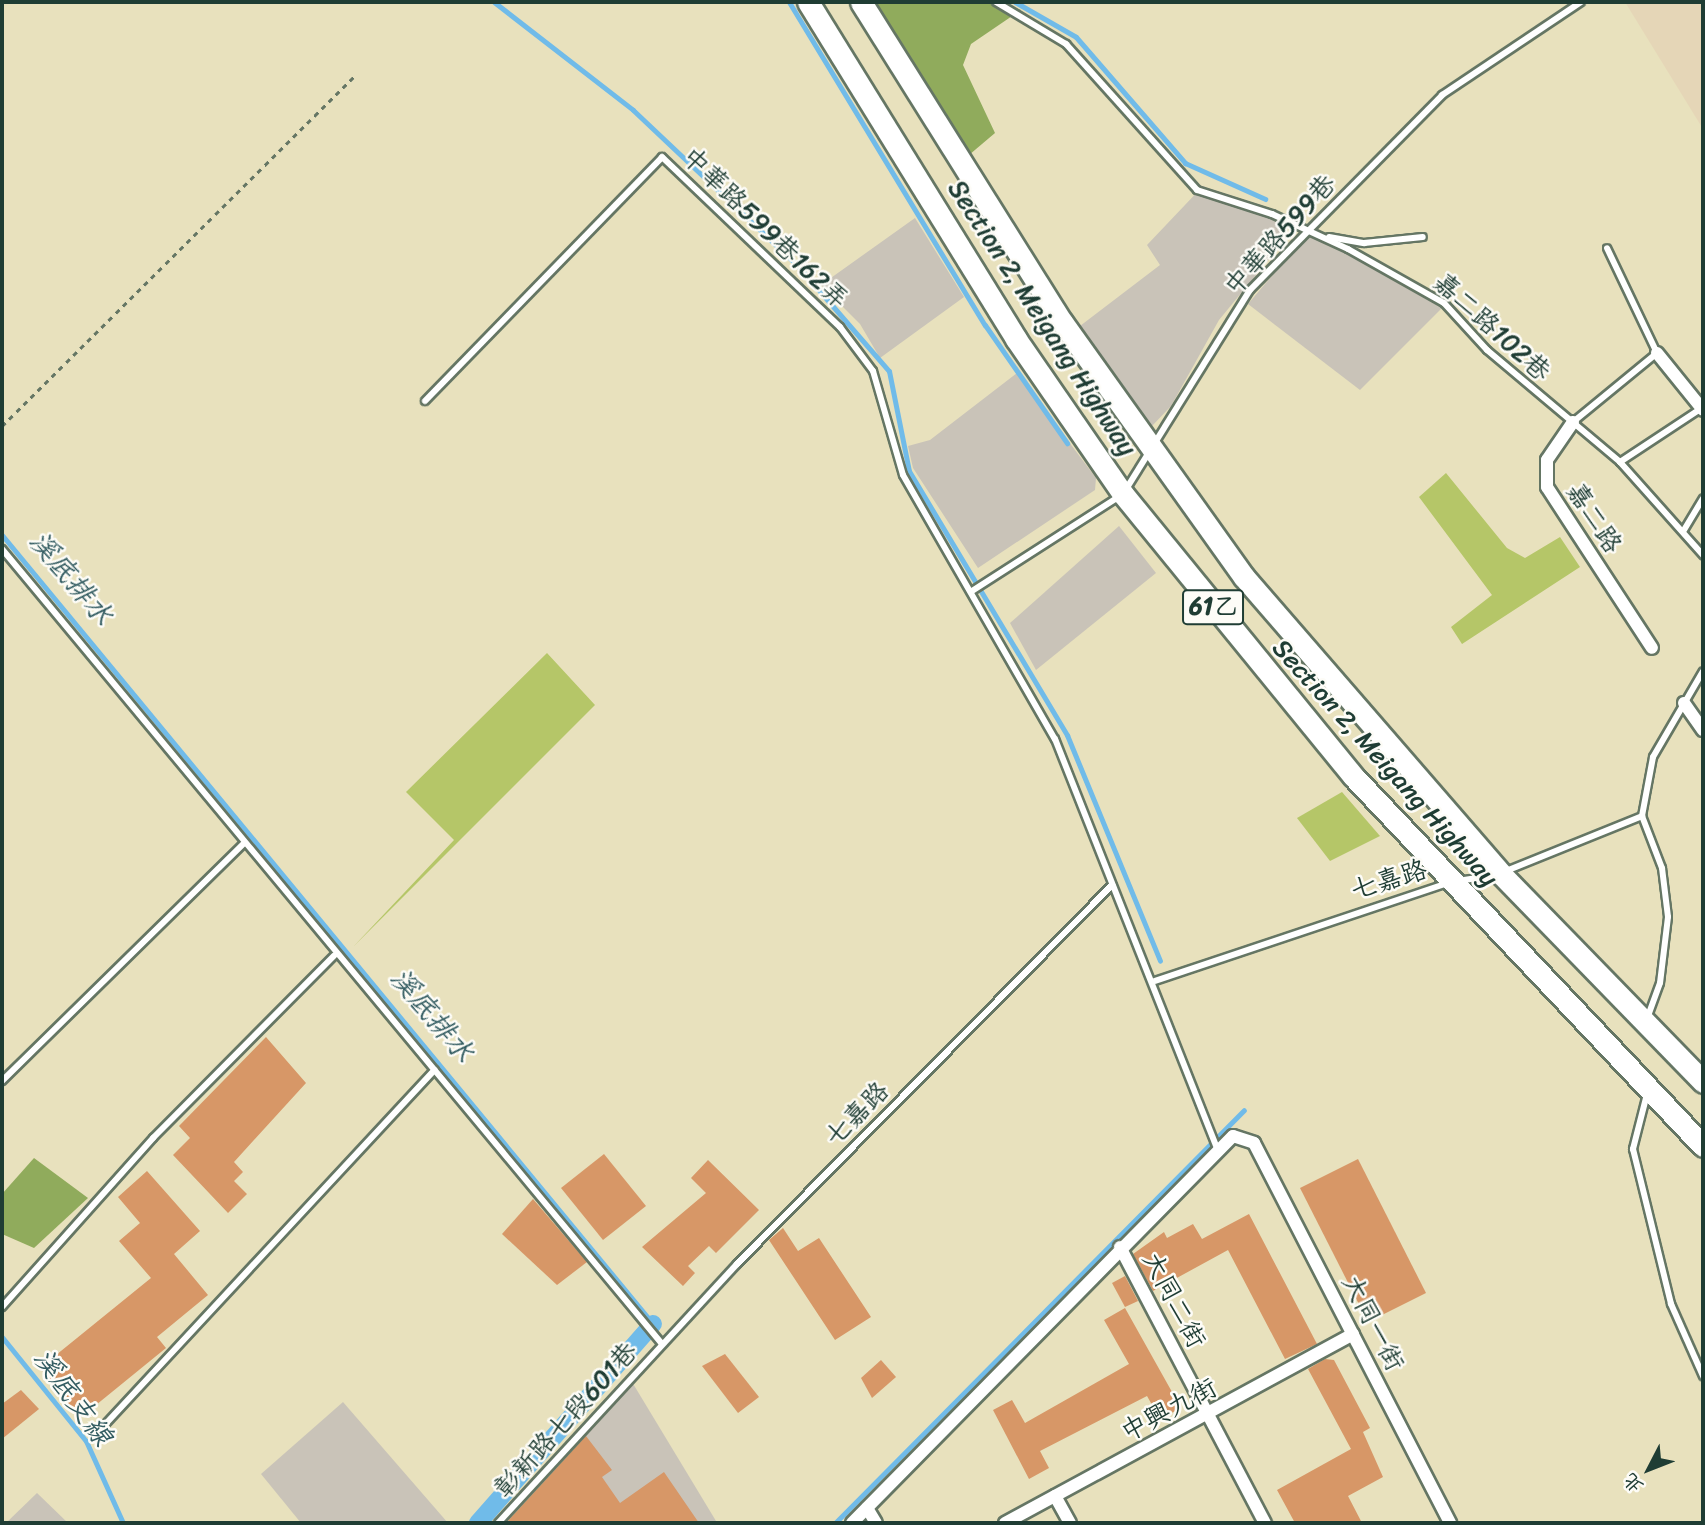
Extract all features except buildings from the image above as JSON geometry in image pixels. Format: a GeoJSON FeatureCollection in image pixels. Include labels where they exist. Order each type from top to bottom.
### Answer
{"type":"FeatureCollection","features":[{"type":"Feature","properties":{"kind":"main road","name":"Section 2, Meigang Highway"},"geometry":{"type":"LineString","coordinates":[[808,2],[1017,339],[1123,494],[1281,691],[1451,882],[1703,1146]]}},
{"type":"Feature","properties":{"kind":"main road","name":"Section 2, Meigang Highway"},"geometry":{"type":"LineString","coordinates":[[860,2],[1151,456],[1319,670],[1502,874],[1703,1082]]}},
{"type":"Feature","properties":{"kind":"street"},"geometry":{"type":"LineString","coordinates":[[1657,353],[1703,409]]}},
{"type":"Feature","properties":{"kind":"street","name":"嘉二路"},"geometry":{"type":"LineString","coordinates":[[1573,422],[1547,460],[1546,487],[1652,648]]}},
{"type":"Feature","properties":{"kind":"street"},"geometry":{"type":"LineString","coordinates":[[1684,703],[1703,730]]}},
{"type":"Feature","properties":{"kind":"street","name":"大同一街"},"geometry":{"type":"LineString","coordinates":[[1217,1148],[1233,1136],[1254,1143],[1450,1523]]}},
{"type":"Feature","properties":{"kind":"street"},"geometry":{"type":"LineString","coordinates":[[852,1523],[1217,1148]]}},
{"type":"Feature","properties":{"kind":"street","name":"大同二街"},"geometry":{"type":"LineString","coordinates":[[1120,1247],[1265,1523]]}},
{"type":"Feature","properties":{"kind":"street","name":"中興九街"},"geometry":{"type":"LineString","coordinates":[[1005,1523],[1353,1334]]}},
{"type":"Feature","properties":{"kind":"street"},"geometry":{"type":"LineString","coordinates":[[1055,1496],[1070,1523]]}},
{"type":"Feature","properties":{"kind":"street"},"geometry":{"type":"LineString","coordinates":[[867,1508],[876,1523]]}},
{"type":"Feature","properties":{"kind":"lane","name":"嘉二路102巷"},"geometry":{"type":"LineString","coordinates":[[996,2],[1066,44],[1197,190],[1272,214],[1305,232],[1323,237],[1444,303],[1487,350],[1620,462],[1684,530],[1703,555]]}},
{"type":"Feature","properties":{"kind":"lane","name":"中華路599巷"},"geometry":{"type":"LineString","coordinates":[[972,591],[1123,494],[1151,456],[1250,290],[1443,95],[1581,2]]}},
{"type":"Feature","properties":{"kind":"lane","name":"中華路599巷162弄"},"geometry":{"type":"LineString","coordinates":[[425,401],[662,157],[841,327],[873,371],[903,474],[972,591]]}},
{"type":"Feature","properties":{"kind":"lane"},"geometry":{"type":"LineString","coordinates":[[1323,237],[1364,243],[1423,237]]}},
{"type":"Feature","properties":{"kind":"lane"},"geometry":{"type":"LineString","coordinates":[[1607,248],[1657,353]]}},
{"type":"Feature","properties":{"kind":"lane","name":"嘉二路"},"geometry":{"type":"LineString","coordinates":[[1573,422],[1657,353]]}},
{"type":"Feature","properties":{"kind":"lane"},"geometry":{"type":"LineString","coordinates":[[1620,462],[1703,409]]}},
{"type":"Feature","properties":{"kind":"lane"},"geometry":{"type":"LineString","coordinates":[[1684,530],[1703,498]]}},
{"type":"Feature","properties":{"kind":"lane"},"geometry":{"type":"LineString","coordinates":[[2,549],[334,956],[435,1070],[662,1344]]}},
{"type":"Feature","properties":{"kind":"lane"},"geometry":{"type":"LineString","coordinates":[[972,591],[1055,739],[1112,885],[1155,981],[1217,1148]]}},
{"type":"Feature","properties":{"kind":"lane"},"geometry":{"type":"LineString","coordinates":[[1645,1023],[1660,983],[1668,918],[1662,868],[1642,816],[1653,757],[1703,671]]}},
{"type":"Feature","properties":{"kind":"lane","name":"七嘉路"},"geometry":{"type":"LineString","coordinates":[[1155,981],[1451,882],[1502,874],[1642,816]]}},
{"type":"Feature","properties":{"kind":"lane"},"geometry":{"type":"LineString","coordinates":[[2,1081],[243,845]]}},
{"type":"Feature","properties":{"kind":"lane","name":"七嘉路"},"geometry":{"type":"LineString","coordinates":[[662,1344],[1112,885]]}},
{"type":"Feature","properties":{"kind":"lane"},"geometry":{"type":"LineString","coordinates":[[2,1307],[153,1138],[334,956]]}},
{"type":"Feature","properties":{"kind":"lane"},"geometry":{"type":"LineString","coordinates":[[99,1432],[435,1070]]}},
{"type":"Feature","properties":{"kind":"lane"},"geometry":{"type":"LineString","coordinates":[[1649,1089],[1633,1149],[1671,1304],[1703,1376]]}},
{"type":"Feature","properties":{"kind":"lane","name":"彰新路七段601巷"},"geometry":{"type":"LineString","coordinates":[[498,1523],[662,1344]]}},
{"type":"Feature","properties":{"kind":"path"},"geometry":{"type":"LineString","coordinates":[[2,426],[356,75]]}},
{"type":"Feature","properties":{"kind":"shaded area"},"geometry":{"type":"Polygon","coordinates":[[[1625,2],[1703,2],[1703,129],[1625,2]]]}},
{"type":"Feature","properties":{"kind":"shaded area"},"geometry":{"type":"Polygon","coordinates":[[[1203,186],[1279,217],[1288,236],[1219,320],[1171,406],[1152,426],[1080,326],[1160,265],[1147,245],[1203,186]]]}},
{"type":"Feature","properties":{"kind":"shaded area"},"geometry":{"type":"Polygon","coordinates":[[[915,218],[964,297],[880,358],[860,324],[821,285],[915,218]]]}},
{"type":"Feature","properties":{"kind":"shaded area"},"geometry":{"type":"Polygon","coordinates":[[[1305,237],[1320,237],[1443,307],[1360,390],[1248,304],[1305,237]]]}},
{"type":"Feature","properties":{"kind":"shaded area"},"geometry":{"type":"Polygon","coordinates":[[[1017,373],[1096,478],[1095,490],[978,568],[913,468],[908,446],[930,440],[1017,373]]]}},
{"type":"Feature","properties":{"kind":"shaded area"},"geometry":{"type":"Polygon","coordinates":[[[1119,526],[1156,573],[1036,670],[1010,623],[1119,526]]]}},
{"type":"Feature","properties":{"kind":"shaded area"},"geometry":{"type":"Polygon","coordinates":[[[632,1382],[716,1521],[510,1523],[632,1382]]]}},
{"type":"Feature","properties":{"kind":"shaded area"},"geometry":{"type":"Polygon","coordinates":[[[343,1402],[448,1523],[301,1523],[261,1474],[343,1402]]]}},
{"type":"Feature","properties":{"kind":"shaded area"},"geometry":{"type":"Polygon","coordinates":[[[37,1493],[68,1523],[6,1523],[37,1493]]]}},
{"type":"Feature","properties":{"kind":"green space"},"geometry":{"type":"Polygon","coordinates":[[[870,2],[1001,2],[1021,10],[971,44],[963,65],[995,133],[969,155],[870,2]]]}},
{"type":"Feature","properties":{"kind":"green space"},"geometry":{"type":"Polygon","coordinates":[[[1446,473],[1507,548],[1525,558],[1560,537],[1580,567],[1462,644],[1451,627],[1492,595],[1419,497],[1446,473]]]}},
{"type":"Feature","properties":{"kind":"green space"},"geometry":{"type":"Polygon","coordinates":[[[547,653],[595,705],[353,947],[454,840],[406,792],[547,653]]]}},
{"type":"Feature","properties":{"kind":"green space"},"geometry":{"type":"Polygon","coordinates":[[[1342,792],[1380,836],[1330,861],[1297,818],[1342,792]]]}},
{"type":"Feature","properties":{"kind":"green space"},"geometry":{"type":"Polygon","coordinates":[[[34,1158],[88,1198],[34,1248],[2,1234],[2,1194],[34,1158]]]}},
{"type":"Feature","properties":{"kind":"waterway"},"geometry":{"type":"LineString","coordinates":[[494,2],[633,110],[798,266],[889,371],[909,471],[1067,735],[1160,961]]}},
{"type":"Feature","properties":{"kind":"waterway"},"geometry":{"type":"LineString","coordinates":[[789,2],[985,325],[1067,443]]}},
{"type":"Feature","properties":{"kind":"waterway"},"geometry":{"type":"LineString","coordinates":[[1015,2],[1076,37],[1185,163],[1265,199]]}},
{"type":"Feature","properties":{"kind":"waterway","name":"溪底排水"},"geometry":{"type":"LineString","coordinates":[[2,535],[653,1324]]}},
{"type":"Feature","properties":{"kind":"waterway"},"geometry":{"type":"LineString","coordinates":[[835,1523],[1244,1110]]}},
{"type":"Feature","properties":{"kind":"waterway","name":"溪底排水"},"geometry":{"type":"LineString","coordinates":[[478,1523],[653,1324]]}},
{"type":"Feature","properties":{"kind":"waterway","name":"溪底支線"},"geometry":{"type":"LineString","coordinates":[[2,1337],[86,1441],[123,1523]]}}]}
